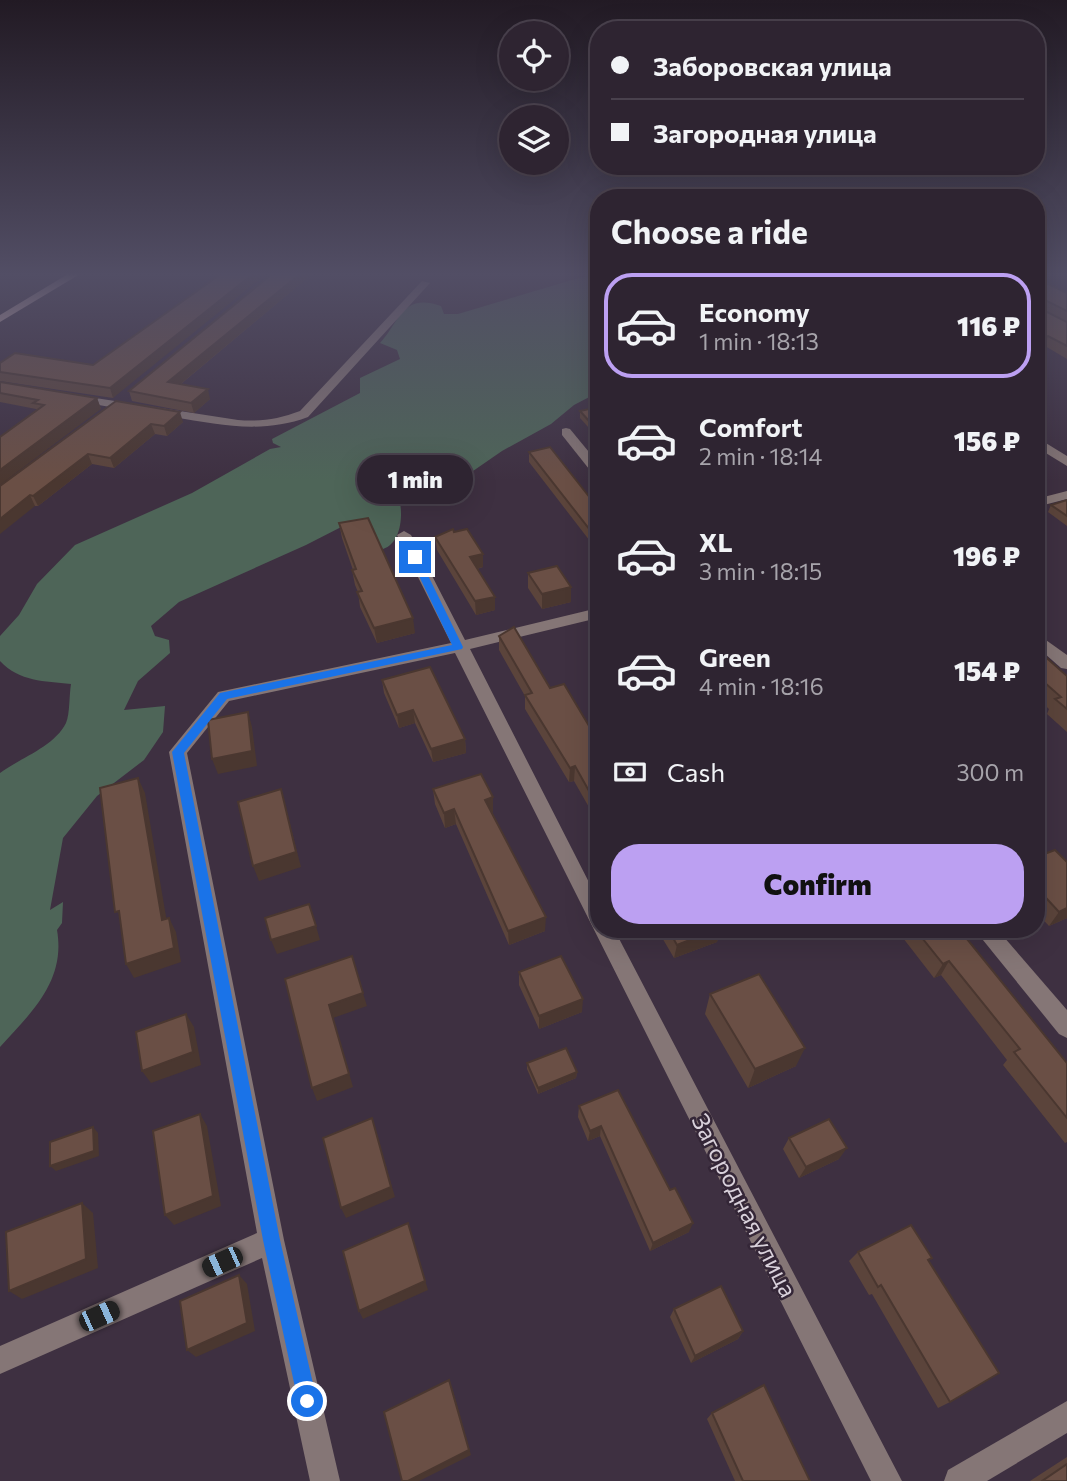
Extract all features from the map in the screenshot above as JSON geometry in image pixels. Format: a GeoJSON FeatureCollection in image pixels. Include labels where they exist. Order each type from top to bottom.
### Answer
{"type":"FeatureCollection","features":[{"type":"Feature","properties":{"kind":"street"},"geometry":{"type":"LineString","coordinates":[[65,396],[264,426],[304,414],[369,343]]}},
{"type":"Feature","properties":{"kind":"street"},"geometry":{"type":"LineString","coordinates":[[106,413],[127,396]]}},
{"type":"Feature","properties":{"kind":"street"},"geometry":{"type":"LineString","coordinates":[[566,432],[590,461]]}},
{"type":"Feature","properties":{"kind":"street"},"geometry":{"type":"LineString","coordinates":[[1045,447],[1067,462]]}},
{"type":"Feature","properties":{"kind":"street"},"geometry":{"type":"LineString","coordinates":[[1045,501],[1067,495]]}},
{"type":"Feature","properties":{"kind":"street"},"geometry":{"type":"LineString","coordinates":[[404,535],[458,647],[590,904]]}},
{"type":"Feature","properties":{"kind":"street"},"geometry":{"type":"LineString","coordinates":[[326,1481],[271,1240],[178,752],[223,696],[458,647],[590,615]]}},
{"type":"Feature","properties":{"kind":"street"},"geometry":{"type":"LineString","coordinates":[[1045,646],[1067,664]]}},
{"type":"Feature","properties":{"kind":"street","name":"Загородная улица"},"geometry":{"type":"LineString","coordinates":[[608,938],[887,1481]]}},
{"type":"Feature","properties":{"kind":"street"},"geometry":{"type":"LineString","coordinates":[[992,938],[1067,1027]]}},
{"type":"Feature","properties":{"kind":"street"},"geometry":{"type":"LineString","coordinates":[[0,1360],[271,1240]]}},
{"type":"Feature","properties":{"kind":"street"},"geometry":{"type":"LineString","coordinates":[[959,1481],[1067,1416]]}},
{"type":"Feature","properties":{"kind":"green space"},"geometry":{"type":"Polygon","coordinates":[[[380,343],[590,343],[590,397],[460,480],[400,503],[399,530],[389,546],[383,549],[375,545],[351,522],[179,602],[151,626],[155,636],[169,640],[170,653],[138,681],[124,710],[165,706],[163,732],[144,760],[97,796],[63,838],[50,910],[63,902],[62,923],[57,930],[56,965],[44,995],[0,1047],[0,773],[45,745],[61,731],[67,719],[71,684],[24,677],[8,668],[0,661],[0,636],[19,615],[37,584],[75,545],[192,493],[270,449],[281,447],[273,443],[272,439],[360,393],[360,378],[400,359],[397,350],[380,343]]]}},
{"type":"Feature","properties":{"kind":"building"},"geometry":{"type":"Polygon","coordinates":[[[124,343],[166,343],[110,388],[0,372],[0,363],[15,353],[93,365],[124,343]]]}},
{"type":"Feature","properties":{"kind":"building"},"geometry":{"type":"Polygon","coordinates":[[[188,343],[216,343],[168,382],[208,389],[191,403],[129,391],[188,343]]]}},
{"type":"Feature","properties":{"kind":"building"},"geometry":{"type":"Polygon","coordinates":[[[0,382],[97,398],[0,470],[0,437],[44,405],[33,403],[38,400],[0,393],[0,382]]]}},
{"type":"Feature","properties":{"kind":"building"},"geometry":{"type":"Polygon","coordinates":[[[116,401],[180,412],[164,426],[151,424],[110,458],[88,454],[0,519],[0,486],[116,401]]]}},
{"type":"Feature","properties":{"kind":"building"},"geometry":{"type":"Polygon","coordinates":[[[590,409],[590,422],[580,411],[590,409]]]}},
{"type":"Feature","properties":{"kind":"building"},"geometry":{"type":"Polygon","coordinates":[[[550,447],[590,498],[590,530],[529,452],[550,447]]]}},
{"type":"Feature","properties":{"kind":"building"},"geometry":{"type":"Polygon","coordinates":[[[1067,500],[1067,516],[1051,505],[1067,500]]]}},
{"type":"Feature","properties":{"kind":"building"},"geometry":{"type":"Polygon","coordinates":[[[368,518],[413,618],[374,628],[357,592],[362,591],[352,570],[356,569],[339,523],[368,518]]]}},
{"type":"Feature","properties":{"kind":"building"},"geometry":{"type":"Polygon","coordinates":[[[453,529],[454,532],[467,529],[483,554],[470,557],[495,597],[475,601],[435,537],[453,529]]]}},
{"type":"Feature","properties":{"kind":"building"},"geometry":{"type":"Polygon","coordinates":[[[557,566],[571,587],[542,594],[528,573],[557,566]]]}},
{"type":"Feature","properties":{"kind":"building"},"geometry":{"type":"Polygon","coordinates":[[[514,627],[550,688],[564,684],[590,728],[590,793],[575,766],[570,768],[525,695],[532,693],[499,636],[514,627]]]}},
{"type":"Feature","properties":{"kind":"building"},"geometry":{"type":"Polygon","coordinates":[[[1045,657],[1067,676],[1067,709],[1055,699],[1061,697],[1045,683],[1045,657]]]}},
{"type":"Feature","properties":{"kind":"building"},"geometry":{"type":"Polygon","coordinates":[[[430,667],[465,739],[431,749],[413,710],[397,715],[382,680],[430,667]]]}},
{"type":"Feature","properties":{"kind":"building"},"geometry":{"type":"Polygon","coordinates":[[[248,712],[252,751],[212,759],[208,720],[248,712]]]}},
{"type":"Feature","properties":{"kind":"building"},"geometry":{"type":"Polygon","coordinates":[[[481,774],[493,797],[485,800],[546,917],[508,931],[454,809],[444,813],[433,789],[481,774]]]}},
{"type":"Feature","properties":{"kind":"building"},"geometry":{"type":"Polygon","coordinates":[[[138,778],[162,920],[169,918],[174,948],[126,964],[119,911],[115,912],[100,788],[138,778]]]}},
{"type":"Feature","properties":{"kind":"building"},"geometry":{"type":"Polygon","coordinates":[[[281,789],[296,852],[253,866],[238,802],[281,789]]]}},
{"type":"Feature","properties":{"kind":"building"},"geometry":{"type":"Polygon","coordinates":[[[1055,850],[1067,862],[1067,908],[1059,912],[1045,897],[1045,854],[1055,850]]]}},
{"type":"Feature","properties":{"kind":"building"},"geometry":{"type":"Polygon","coordinates":[[[309,904],[316,926],[271,940],[265,918],[309,904]]]}},
{"type":"Feature","properties":{"kind":"building"},"geometry":{"type":"Polygon","coordinates":[[[673,938],[695,938],[677,945],[673,938]]]}},
{"type":"Feature","properties":{"kind":"building"},"geometry":{"type":"Polygon","coordinates":[[[922,938],[966,938],[1067,1063],[1067,1118],[1014,1052],[1020,1049],[949,961],[943,964],[922,938]]]}},
{"type":"Feature","properties":{"kind":"building"},"geometry":{"type":"Polygon","coordinates":[[[352,956],[363,993],[329,1005],[349,1074],[312,1088],[285,979],[352,956]]]}},
{"type":"Feature","properties":{"kind":"building"},"geometry":{"type":"Polygon","coordinates":[[[561,956],[583,999],[539,1016],[519,972],[561,956]]]}},
{"type":"Feature","properties":{"kind":"building"},"geometry":{"type":"Polygon","coordinates":[[[759,974],[805,1048],[755,1069],[710,994],[759,974]]]}},
{"type":"Feature","properties":{"kind":"building"},"geometry":{"type":"Polygon","coordinates":[[[186,1014],[193,1052],[142,1071],[136,1032],[186,1014]]]}},
{"type":"Feature","properties":{"kind":"building"},"geometry":{"type":"Polygon","coordinates":[[[566,1048],[577,1072],[538,1088],[527,1063],[566,1048]]]}},
{"type":"Feature","properties":{"kind":"building"},"geometry":{"type":"Polygon","coordinates":[[[618,1090],[670,1190],[675,1188],[693,1223],[653,1243],[601,1126],[590,1131],[579,1106],[618,1090]]]}},
{"type":"Feature","properties":{"kind":"building"},"geometry":{"type":"Polygon","coordinates":[[[200,1114],[213,1196],[165,1215],[153,1131],[200,1114]]]}},
{"type":"Feature","properties":{"kind":"building"},"geometry":{"type":"Polygon","coordinates":[[[372,1118],[391,1187],[341,1208],[323,1138],[372,1118]]]}},
{"type":"Feature","properties":{"kind":"building"},"geometry":{"type":"Polygon","coordinates":[[[829,1119],[847,1148],[806,1167],[789,1138],[829,1119]]]}},
{"type":"Feature","properties":{"kind":"building"},"geometry":{"type":"Polygon","coordinates":[[[93,1127],[94,1151],[50,1166],[50,1142],[93,1127]]]}},
{"type":"Feature","properties":{"kind":"building"},"geometry":{"type":"Polygon","coordinates":[[[82,1203],[86,1259],[9,1291],[6,1232],[82,1203]]]}},
{"type":"Feature","properties":{"kind":"building"},"geometry":{"type":"Polygon","coordinates":[[[408,1223],[425,1281],[359,1311],[343,1251],[408,1223]]]}},
{"type":"Feature","properties":{"kind":"building"},"geometry":{"type":"Polygon","coordinates":[[[911,1225],[932,1258],[928,1260],[999,1373],[950,1402],[881,1285],[878,1287],[858,1252],[911,1225]]]}},
{"type":"Feature","properties":{"kind":"building"},"geometry":{"type":"Polygon","coordinates":[[[239,1275],[247,1323],[187,1350],[180,1301],[239,1275]]]}},
{"type":"Feature","properties":{"kind":"building"},"geometry":{"type":"Polygon","coordinates":[[[721,1286],[743,1331],[695,1356],[674,1309],[721,1286]]]}},
{"type":"Feature","properties":{"kind":"building"},"geometry":{"type":"Polygon","coordinates":[[[449,1380],[469,1450],[408,1481],[402,1481],[384,1412],[449,1380]]]}},
{"type":"Feature","properties":{"kind":"building"},"geometry":{"type":"Polygon","coordinates":[[[764,1385],[810,1481],[743,1481],[712,1413],[764,1385]]]}},
{"type":"Feature","properties":{"kind":"building"},"geometry":{"type":"Polygon","coordinates":[[[1067,1464],[1067,1481],[1042,1481],[1067,1464]]]}},
{"type":"Feature","properties":{"kind":"route"},"geometry":{"type":"LineString","coordinates":[[307,1401],[271,1240],[178,752],[223,696],[458,647],[415,557]]}}]}
